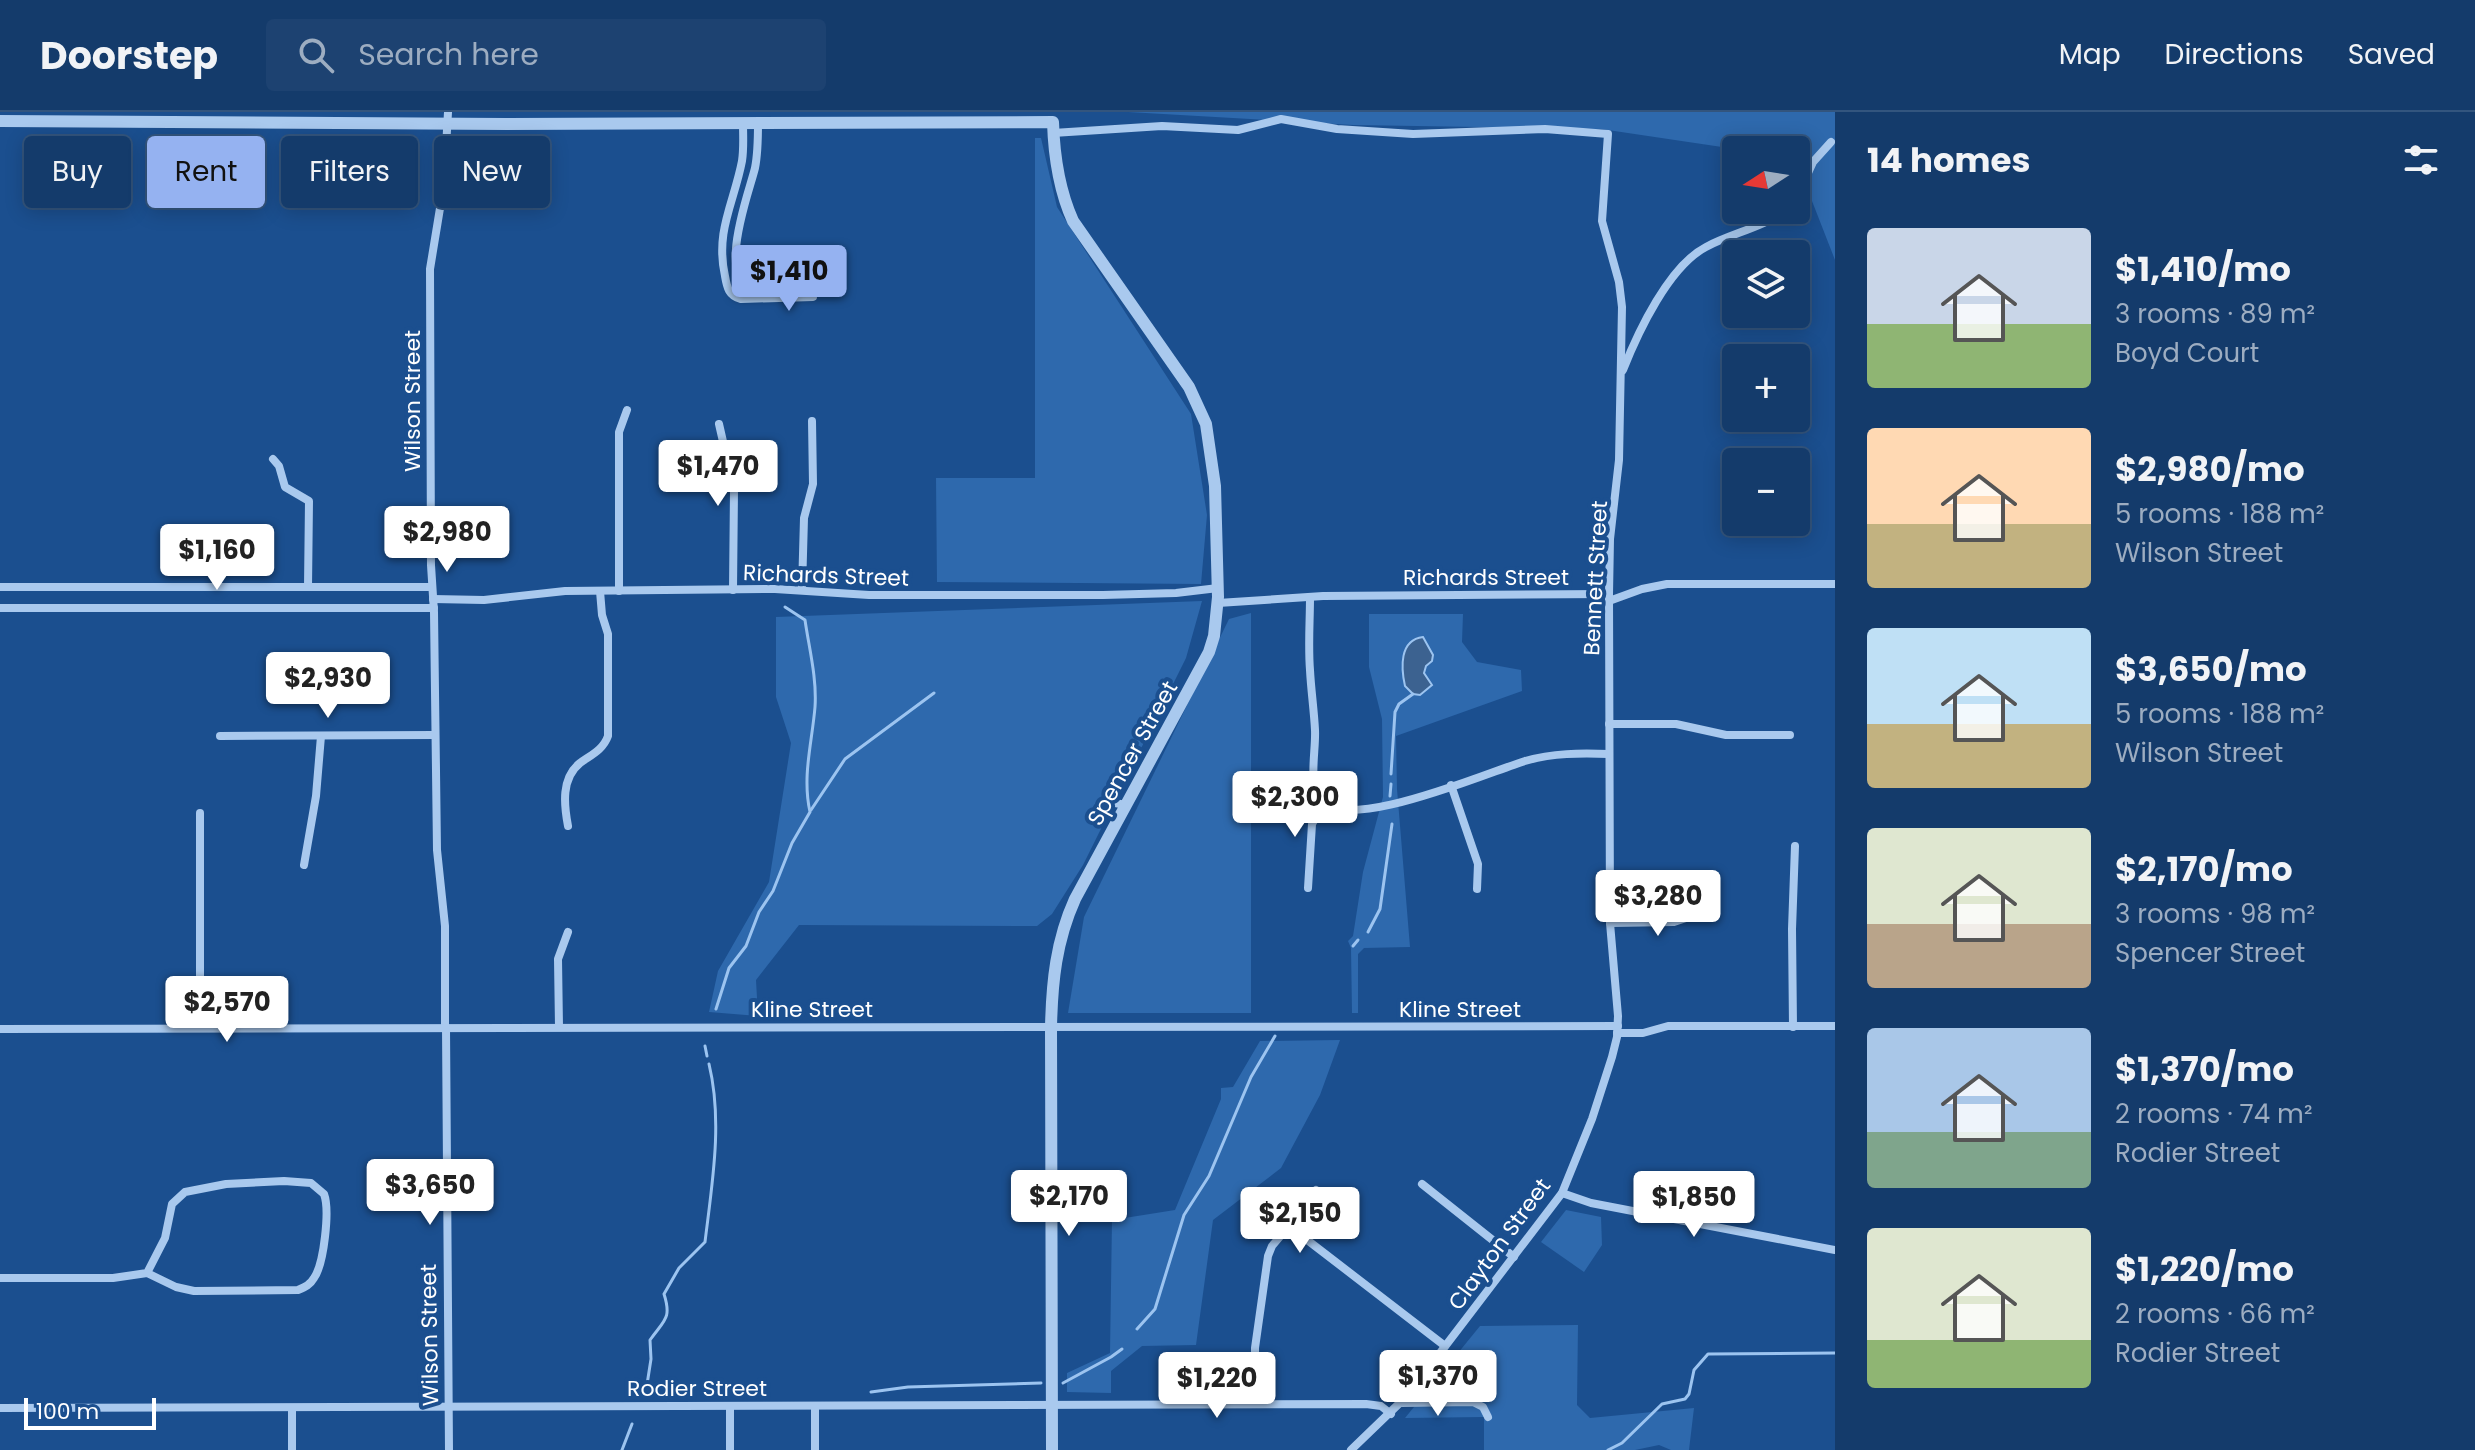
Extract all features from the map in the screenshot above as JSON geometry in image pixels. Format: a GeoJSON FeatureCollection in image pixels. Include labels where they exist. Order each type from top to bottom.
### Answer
{"type":"FeatureCollection","features":[{"type":"Feature","properties":{"kind":"street"},"geometry":{"type":"LineString","coordinates":[[0,121],[447,117],[743,123],[1053,122]]}},
{"type":"Feature","properties":{"kind":"street","name":"Wilson Street"},"geometry":{"type":"LineString","coordinates":[[447,117],[445,175],[430,269],[430,508],[437,850],[445,926],[449,1450]]}},
{"type":"Feature","properties":{"kind":"street","name":"Bennett Street"},"geometry":{"type":"LineString","coordinates":[[1053,122],[1238,130],[1281,119],[1337,129],[1413,134],[1545,129],[1608,134],[1602,221],[1622,299],[1619,460],[1611,531],[1609,597],[1610,923],[1618,1030]]}},
{"type":"Feature","properties":{"kind":"street","name":"Spencer Street"},"geometry":{"type":"LineString","coordinates":[[1052,1450],[1053,972],[1064,926],[1075,899],[1201,668],[1214,636],[1218,603],[1212,459],[1203,416],[1189,387],[1076,226],[1062,191],[1053,122]]}},
{"type":"Feature","properties":{"kind":"street"},"geometry":{"type":"LineString","coordinates":[[743,123],[742,159],[723,227],[722,260],[727,286],[733,296],[741,299],[813,297]]}},
{"type":"Feature","properties":{"kind":"street"},"geometry":{"type":"LineString","coordinates":[[758,123],[757,159],[739,222],[736,249],[743,285],[752,295],[763,297]]}},
{"type":"Feature","properties":{"kind":"street"},"geometry":{"type":"LineString","coordinates":[[1810,169],[1831,142]]}},
{"type":"Feature","properties":{"kind":"street"},"geometry":{"type":"LineString","coordinates":[[1621,374],[1652,309],[1690,259],[1706,247],[1761,224]]}},
{"type":"Feature","properties":{"kind":"street"},"geometry":{"type":"LineString","coordinates":[[619,591],[619,432],[627,410]]}},
{"type":"Feature","properties":{"kind":"street"},"geometry":{"type":"LineString","coordinates":[[802,590],[804,518],[813,484],[812,421]]}},
{"type":"Feature","properties":{"kind":"street"},"geometry":{"type":"LineString","coordinates":[[719,424],[734,490],[733,590]]}},
{"type":"Feature","properties":{"kind":"street"},"geometry":{"type":"LineString","coordinates":[[273,459],[279,466],[285,487],[309,501],[308,587]]}},
{"type":"Feature","properties":{"kind":"street","name":"Richards Street"},"geometry":{"type":"LineString","coordinates":[[1218,603],[1310,597],[1609,597],[1661,585],[1835,584]]}},
{"type":"Feature","properties":{"kind":"street"},"geometry":{"type":"LineString","coordinates":[[0,587],[432,587]]}},
{"type":"Feature","properties":{"kind":"street","name":"Richards Street"},"geometry":{"type":"LineString","coordinates":[[0,608],[434,603],[548,592],[600,591],[802,590],[869,595],[1059,596],[1176,593],[1218,588]]}},
{"type":"Feature","properties":{"kind":"street"},"geometry":{"type":"LineString","coordinates":[[568,826],[564,803],[570,774],[603,746],[608,736],[608,634],[602,615],[600,591]]}},
{"type":"Feature","properties":{"kind":"street"},"geometry":{"type":"LineString","coordinates":[[1310,597],[1309,663],[1315,784],[1324,804],[1334,808],[1379,808],[1526,761],[1563,754],[1609,754]]}},
{"type":"Feature","properties":{"kind":"street"},"geometry":{"type":"LineString","coordinates":[[1609,724],[1680,724],[1726,735],[1790,735]]}},
{"type":"Feature","properties":{"kind":"street"},"geometry":{"type":"LineString","coordinates":[[220,736],[435,735]]}},
{"type":"Feature","properties":{"kind":"street"},"geometry":{"type":"LineString","coordinates":[[304,865],[316,796],[321,736]]}},
{"type":"Feature","properties":{"kind":"street"},"geometry":{"type":"LineString","coordinates":[[1451,785],[1478,864],[1477,889]]}},
{"type":"Feature","properties":{"kind":"street"},"geometry":{"type":"LineString","coordinates":[[1106,801],[1125,805]]}},
{"type":"Feature","properties":{"kind":"street"},"geometry":{"type":"LineString","coordinates":[[1308,888],[1312,824],[1324,804]]}},
{"type":"Feature","properties":{"kind":"street"},"geometry":{"type":"LineString","coordinates":[[200,813],[200,1028]]}},
{"type":"Feature","properties":{"kind":"street"},"geometry":{"type":"LineString","coordinates":[[1793,1027],[1795,846]]}},
{"type":"Feature","properties":{"kind":"street"},"geometry":{"type":"LineString","coordinates":[[1610,923],[1674,922],[1698,914]]}},
{"type":"Feature","properties":{"kind":"street"},"geometry":{"type":"LineString","coordinates":[[559,1027],[558,963],[568,932]]}},
{"type":"Feature","properties":{"kind":"street","name":"Kline Street"},"geometry":{"type":"LineString","coordinates":[[2,1028],[1051,1027],[1618,1030],[1646,1033],[1668,1026],[1835,1026]]}},
{"type":"Feature","properties":{"kind":"street","name":"Clayton Street"},"geometry":{"type":"LineString","coordinates":[[1351,1450],[1401,1403],[1562,1193],[1592,1119],[1618,1030]]}},
{"type":"Feature","properties":{"kind":"street"},"geometry":{"type":"LineString","coordinates":[[0,1278],[113,1278],[147,1273],[176,1287],[194,1291],[288,1291],[306,1286],[320,1266],[327,1208],[323,1192],[307,1183],[268,1181],[219,1184],[185,1192],[172,1204],[165,1238],[147,1273]]}},
{"type":"Feature","properties":{"kind":"street"},"geometry":{"type":"LineString","coordinates":[[1422,1184],[1514,1257]]}},
{"type":"Feature","properties":{"kind":"street"},"geometry":{"type":"LineString","coordinates":[[1255,1404],[1255,1348],[1268,1256],[1272,1246],[1316,1190]]}},
{"type":"Feature","properties":{"kind":"street"},"geometry":{"type":"LineString","coordinates":[[1562,1193],[1591,1203],[1835,1250]]}},
{"type":"Feature","properties":{"kind":"street"},"geometry":{"type":"LineString","coordinates":[[1289,1226],[1445,1346]]}},
{"type":"Feature","properties":{"kind":"street"},"geometry":{"type":"LineString","coordinates":[[1401,1403],[1473,1402],[1483,1407],[1488,1417]]}},
{"type":"Feature","properties":{"kind":"street","name":"Rodier Street"},"geometry":{"type":"LineString","coordinates":[[0,1408],[1372,1404],[1382,1406],[1391,1414]]}},
{"type":"Feature","properties":{"kind":"street"},"geometry":{"type":"LineString","coordinates":[[815,1406],[815,1450]]}},
{"type":"Feature","properties":{"kind":"street"},"geometry":{"type":"LineString","coordinates":[[730,1407],[730,1450]]}},
{"type":"Feature","properties":{"kind":"street"},"geometry":{"type":"LineString","coordinates":[[292,1408],[292,1450]]}},
{"type":"Feature","properties":{"kind":"shaded area"},"geometry":{"type":"Polygon","coordinates":[[[1128,112],[1835,112],[1835,260],[1810,196],[1810,136],[1722,136],[1722,147],[1601,129],[1353,125],[1128,112]]]}},
{"type":"Feature","properties":{"kind":"shaded area"},"geometry":{"type":"Polygon","coordinates":[[[1035,138],[1041,138],[1057,207],[1191,414],[1207,515],[1201,584],[937,582],[936,478],[1035,478],[1035,138]]]}},
{"type":"Feature","properties":{"kind":"shaded area"},"geometry":{"type":"Polygon","coordinates":[[[1202,601],[1186,658],[1083,865],[1052,914],[1037,926],[799,925],[756,980],[758,1016],[709,1012],[718,971],[769,882],[791,743],[776,697],[776,617],[1202,601]]]}},
{"type":"Feature","properties":{"kind":"shaded area"},"geometry":{"type":"Polygon","coordinates":[[[1251,613],[1251,1013],[1068,1013],[1084,917],[1229,619],[1251,613]]]}},
{"type":"Feature","properties":{"kind":"shaded area"},"geometry":{"type":"Polygon","coordinates":[[[1369,614],[1463,614],[1462,642],[1477,662],[1521,670],[1522,691],[1396,736],[1397,789],[1410,947],[1364,948],[1358,954],[1358,1013],[1352,1013],[1351,948],[1348,941],[1353,936],[1363,872],[1383,797],[1382,719],[1369,667],[1369,614]]]}},
{"type":"Feature","properties":{"kind":"shaded area"},"geometry":{"type":"Polygon","coordinates":[[[1423,637],[1433,655],[1424,673],[1432,685],[1420,695],[1413,694],[1405,686],[1403,663],[1410,643],[1423,637]]]}},
{"type":"Feature","properties":{"kind":"shaded area"},"geometry":{"type":"Polygon","coordinates":[[[1340,1040],[1320,1095],[1281,1168],[1213,1220],[1196,1345],[1142,1346],[1111,1371],[1111,1393],[1067,1392],[1067,1373],[1110,1353],[1112,1220],[1175,1210],[1221,1099],[1221,1088],[1233,1087],[1260,1041],[1340,1040]]]}},
{"type":"Feature","properties":{"kind":"shaded area"},"geometry":{"type":"Polygon","coordinates":[[[1566,1210],[1601,1217],[1602,1245],[1584,1272],[1541,1242],[1566,1210]]]}},
{"type":"Feature","properties":{"kind":"shaded area"},"geometry":{"type":"Polygon","coordinates":[[[1578,1325],[1577,1405],[1590,1418],[1694,1408],[1689,1450],[1671,1450],[1659,1445],[1635,1450],[1484,1450],[1484,1417],[1405,1418],[1480,1326],[1578,1325]]]}},
{"type":"Feature","properties":{"kind":"waterway"},"geometry":{"type":"LineString","coordinates":[[716,1009],[729,968],[746,946],[759,912],[773,891],[792,843],[810,812],[807,772],[815,707],[814,674],[805,620],[785,607]]}},
{"type":"Feature","properties":{"kind":"waterway"},"geometry":{"type":"LineString","coordinates":[[811,810],[845,759],[934,693]]}},
{"type":"Feature","properties":{"kind":"waterway"},"geometry":{"type":"LineString","coordinates":[[1391,774],[1395,712],[1399,704],[1413,694]]}},
{"type":"Feature","properties":{"kind":"waterway"},"geometry":{"type":"LineString","coordinates":[[1390,796],[1391,784]]}},
{"type":"Feature","properties":{"kind":"waterway"},"geometry":{"type":"LineString","coordinates":[[1368,932],[1380,909],[1392,824]]}},
{"type":"Feature","properties":{"kind":"waterway"},"geometry":{"type":"LineString","coordinates":[[1353,946],[1358,940]]}},
{"type":"Feature","properties":{"kind":"waterway"},"geometry":{"type":"LineString","coordinates":[[1137,1329],[1155,1309],[1184,1215],[1209,1176],[1251,1077],[1275,1036]]}},
{"type":"Feature","properties":{"kind":"waterway"},"geometry":{"type":"LineString","coordinates":[[705,1046],[707,1056]]}},
{"type":"Feature","properties":{"kind":"waterway"},"geometry":{"type":"LineString","coordinates":[[646,1391],[651,1359],[650,1340],[667,1314],[664,1294],[679,1268],[705,1242],[716,1131],[709,1064]]}},
{"type":"Feature","properties":{"kind":"waterway"},"geometry":{"type":"LineString","coordinates":[[1063,1383],[1122,1349]]}},
{"type":"Feature","properties":{"kind":"waterway"},"geometry":{"type":"LineString","coordinates":[[1608,1450],[1622,1443],[1662,1404],[1685,1399],[1694,1370],[1708,1354],[1835,1353]]}},
{"type":"Feature","properties":{"kind":"waterway"},"geometry":{"type":"LineString","coordinates":[[871,1392],[908,1387],[1041,1383]]}},
{"type":"Feature","properties":{"kind":"waterway"},"geometry":{"type":"LineString","coordinates":[[622,1450],[632,1424]]}}]}
